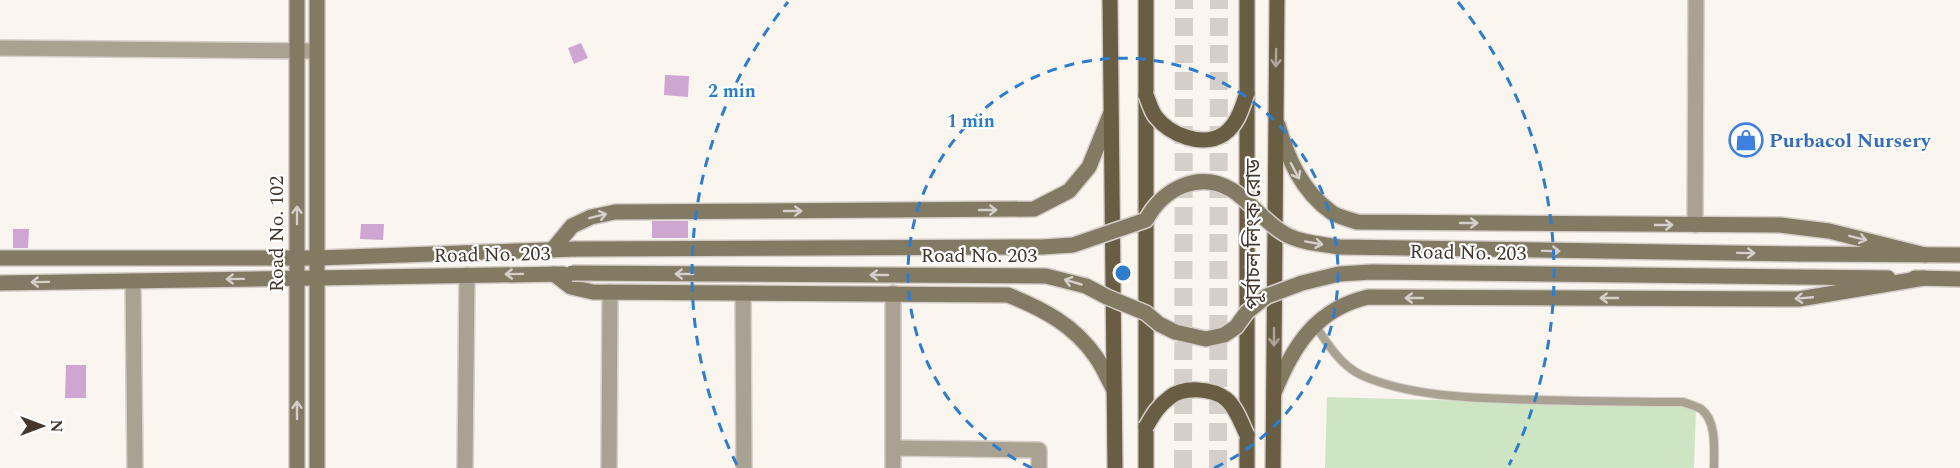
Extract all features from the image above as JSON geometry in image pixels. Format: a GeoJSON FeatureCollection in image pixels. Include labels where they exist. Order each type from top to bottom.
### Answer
{"type":"FeatureCollection","features":[{"type":"Feature","properties":{"kind":"main road"},"geometry":{"type":"LineString","coordinates":[[1110,0],[1114,468]]}},
{"type":"Feature","properties":{"kind":"main road"},"geometry":{"type":"LineString","coordinates":[[1146,0],[1146,468]]}},
{"type":"Feature","properties":{"kind":"main road"},"geometry":{"type":"LineString","coordinates":[[1247,0],[1247,468]]}},
{"type":"Feature","properties":{"kind":"main road","name":"পূর্বাচল লিংক রোড"},"geometry":{"type":"LineString","coordinates":[[1273,468],[1277,0]]}},
{"type":"Feature","properties":{"kind":"main road"},"geometry":{"type":"LineString","coordinates":[[1146,95],[1155,115],[1174,134],[1205,140],[1223,135],[1233,125],[1241,113],[1247,93]]}},
{"type":"Feature","properties":{"kind":"main road"},"geometry":{"type":"LineString","coordinates":[[1146,427],[1156,409],[1171,395],[1192,390],[1209,391],[1226,399],[1247,435]]}},
{"type":"Feature","properties":{"kind":"street","name":"Road No. 102"},"geometry":{"type":"LineString","coordinates":[[297,0],[297,468]]}},
{"type":"Feature","properties":{"kind":"street","name":"Road No. 102"},"geometry":{"type":"LineString","coordinates":[[316,468],[317,0]]}},
{"type":"Feature","properties":{"kind":"street"},"geometry":{"type":"LineString","coordinates":[[1695,225],[1696,0]]}},
{"type":"Feature","properties":{"kind":"street"},"geometry":{"type":"LineString","coordinates":[[0,48],[317,51]]}},
{"type":"Feature","properties":{"kind":"street","name":"Road No. 203"},"geometry":{"type":"LineString","coordinates":[[553,249],[572,226],[591,217],[615,212],[1034,209],[1069,191],[1089,167],[1110,115]]}},
{"type":"Feature","properties":{"kind":"street","name":"Road No. 203"},"geometry":{"type":"LineString","coordinates":[[1275,116],[1286,151],[1298,177],[1313,196],[1332,213],[1357,222],[1780,225],[1829,231],[1925,255]]}},
{"type":"Feature","properties":{"kind":"street","name":"Road No. 203"},"geometry":{"type":"LineString","coordinates":[[0,258],[318,258],[553,249],[1042,247],[1073,245],[1146,220],[1163,196],[1180,186],[1200,182],[1215,183],[1232,190],[1286,234],[1302,240],[1339,247],[1960,255]]}},
{"type":"Feature","properties":{"kind":"street"},"geometry":{"type":"LineString","coordinates":[[1828,295],[1829,231]]}},
{"type":"Feature","properties":{"kind":"street","name":"Road No. 203"},"geometry":{"type":"LineString","coordinates":[[0,283],[572,273],[1046,276],[1086,286],[1146,313],[1175,333],[1206,339],[1224,335],[1236,327],[1247,312],[1267,296],[1302,283],[1339,274],[1372,272],[1960,279]]}},
{"type":"Feature","properties":{"kind":"street","name":"Road No. 203"},"geometry":{"type":"LineString","coordinates":[[554,274],[571,287],[593,292],[1008,295],[1041,308],[1079,336],[1096,357],[1114,390]]}},
{"type":"Feature","properties":{"kind":"street"},"geometry":{"type":"LineString","coordinates":[[465,468],[467,275]]}},
{"type":"Feature","properties":{"kind":"street","name":"Road No. 203"},"geometry":{"type":"LineString","coordinates":[[1274,395],[1284,367],[1315,325],[1333,310],[1349,302],[1368,297],[1799,299],[1924,278]]}},
{"type":"Feature","properties":{"kind":"street"},"geometry":{"type":"LineString","coordinates":[[133,281],[135,468]]}},
{"type":"Feature","properties":{"kind":"street"},"geometry":{"type":"LineString","coordinates":[[609,468],[610,292]]}},
{"type":"Feature","properties":{"kind":"street"},"geometry":{"type":"LineString","coordinates":[[743,293],[744,468]]}},
{"type":"Feature","properties":{"kind":"street"},"geometry":{"type":"LineString","coordinates":[[893,293],[893,468]]}},
{"type":"Feature","properties":{"kind":"street"},"geometry":{"type":"LineString","coordinates":[[893,448],[1039,450],[1039,468]]}},
{"type":"Feature","properties":{"kind":"lane"},"geometry":{"type":"LineString","coordinates":[[1315,325],[1337,357],[1359,374],[1425,392],[1494,399],[1683,402],[1701,410],[1710,423],[1714,445],[1714,468]]}},
{"type":"Feature","properties":{"kind":"green space"},"geometry":{"type":"Polygon","coordinates":[[[1327,397],[1696,407],[1694,468],[1325,468],[1327,397]]]}},
{"type":"Feature","properties":{"kind":"building"},"geometry":{"type":"Polygon","coordinates":[[[581,43],[588,58],[574,64],[568,48],[581,43]]]}},
{"type":"Feature","properties":{"kind":"building"},"geometry":{"type":"Polygon","coordinates":[[[665,75],[689,76],[688,97],[664,95],[665,75]]]}},
{"type":"Feature","properties":{"kind":"building"},"geometry":{"type":"Polygon","coordinates":[[[652,221],[688,221],[688,238],[652,238],[652,221]]]}},
{"type":"Feature","properties":{"kind":"building"},"geometry":{"type":"Polygon","coordinates":[[[361,224],[384,224],[383,240],[360,239],[361,224]]]}},
{"type":"Feature","properties":{"kind":"building"},"geometry":{"type":"Polygon","coordinates":[[[13,229],[29,229],[28,248],[13,248],[13,229]]]}},
{"type":"Feature","properties":{"kind":"building"},"geometry":{"type":"Polygon","coordinates":[[[66,365],[86,365],[86,398],[65,398],[66,365]]]}},
{"type":"Feature","properties":{"kind":"tunnel"},"geometry":{"type":"LineString","coordinates":[[1183,468],[1184,0]]}},
{"type":"Feature","properties":{"kind":"tunnel"},"geometry":{"type":"LineString","coordinates":[[1218,468],[1219,0]]}},
{"type":"Feature","properties":{"kind":"place","name":"Purbacol Nursery"},"geometry":{"type":"Point","coordinates":[1746,140]}}]}
